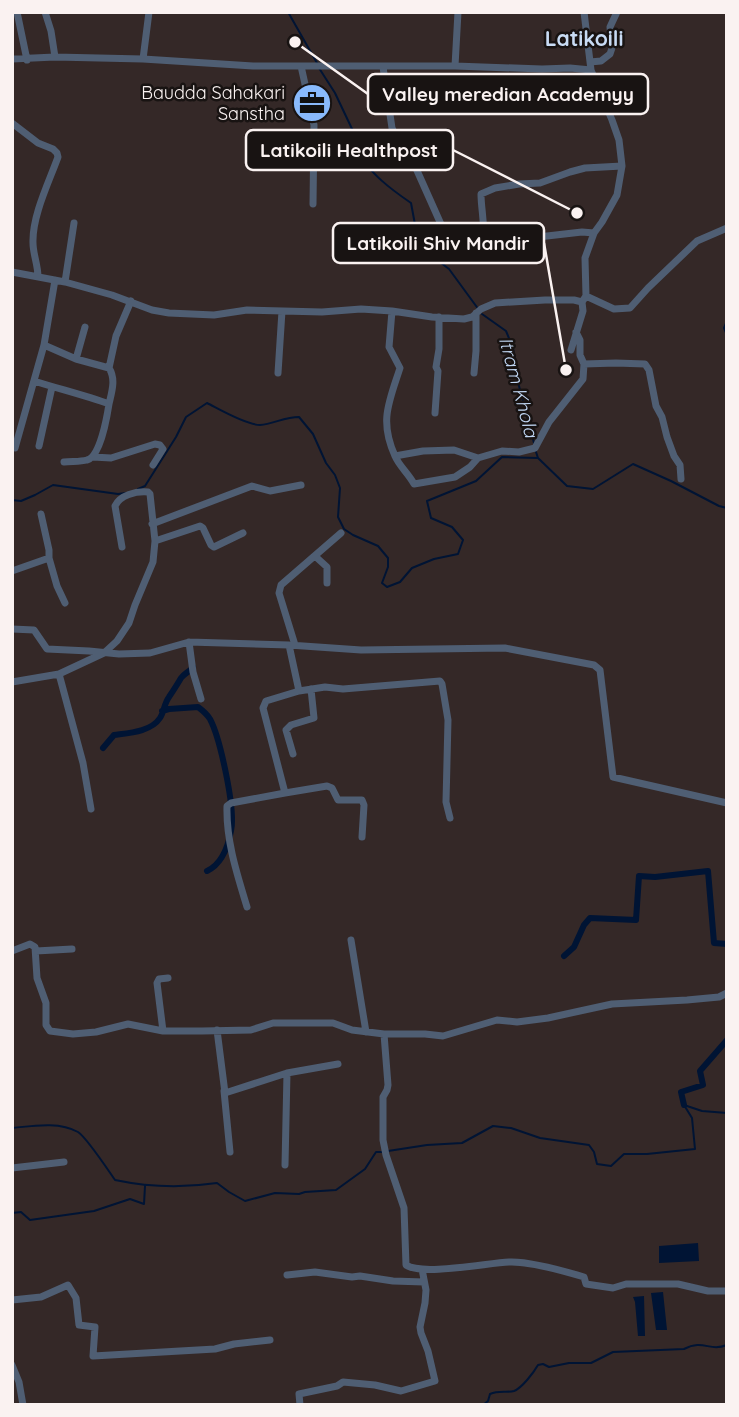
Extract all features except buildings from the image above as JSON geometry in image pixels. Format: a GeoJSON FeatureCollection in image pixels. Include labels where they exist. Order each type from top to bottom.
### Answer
{"type":"FeatureCollection","features":[{"type":"Feature","properties":{"kind":"street"},"geometry":{"type":"LineString","coordinates":[[17,12],[27,60]]}},
{"type":"Feature","properties":{"kind":"street"},"geometry":{"type":"LineString","coordinates":[[44,12],[51,31],[55,57]]}},
{"type":"Feature","properties":{"kind":"street"},"geometry":{"type":"LineString","coordinates":[[143,59],[149,12]]}},
{"type":"Feature","properties":{"kind":"street"},"geometry":{"type":"LineString","coordinates":[[455,66],[458,12]]}},
{"type":"Feature","properties":{"kind":"street"},"geometry":{"type":"LineString","coordinates":[[571,350],[583,311],[585,258],[594,233],[617,195],[622,166],[619,140],[590,66],[584,12]]}},
{"type":"Feature","properties":{"kind":"street"},"geometry":{"type":"LineString","coordinates":[[12,59],[143,59],[253,66],[570,68],[590,66],[610,54],[610,27],[617,12]]}},
{"type":"Feature","properties":{"kind":"street"},"geometry":{"type":"LineString","coordinates":[[301,65],[314,125],[313,204]]}},
{"type":"Feature","properties":{"kind":"street"},"geometry":{"type":"LineString","coordinates":[[383,66],[392,128],[400,146],[415,166],[444,231],[461,240],[512,240],[594,233]]}},
{"type":"Feature","properties":{"kind":"street"},"geometry":{"type":"LineString","coordinates":[[12,123],[38,143],[53,149],[58,157],[35,224],[33,245],[38,276]]}},
{"type":"Feature","properties":{"kind":"street"},"geometry":{"type":"LineString","coordinates":[[483,239],[485,225],[481,194],[495,188],[540,183],[585,168],[622,166]]}},
{"type":"Feature","properties":{"kind":"street"},"geometry":{"type":"LineString","coordinates":[[65,282],[74,223]]}},
{"type":"Feature","properties":{"kind":"street"},"geometry":{"type":"LineString","coordinates":[[12,272],[65,282],[169,313],[214,315],[247,310],[322,312],[360,309],[469,318],[495,303],[584,299],[614,309],[630,308],[697,241],[727,228]]}},
{"type":"Feature","properties":{"kind":"street"},"geometry":{"type":"LineString","coordinates":[[15,448],[44,345],[55,281]]}},
{"type":"Feature","properties":{"kind":"street"},"geometry":{"type":"LineString","coordinates":[[93,457],[101,438],[114,381],[109,368],[116,336],[131,301]]}},
{"type":"Feature","properties":{"kind":"street"},"geometry":{"type":"LineString","coordinates":[[278,373],[282,311]]}},
{"type":"Feature","properties":{"kind":"street"},"geometry":{"type":"LineString","coordinates":[[392,311],[389,347],[400,369],[386,424],[395,456],[414,484],[455,477],[478,458],[502,451],[519,452],[535,448],[549,422],[583,379],[584,364],[576,332]]}},
{"type":"Feature","properties":{"kind":"street"},"geometry":{"type":"LineString","coordinates":[[474,373],[478,311]]}},
{"type":"Feature","properties":{"kind":"street"},"geometry":{"type":"LineString","coordinates":[[435,414],[439,317]]}},
{"type":"Feature","properties":{"kind":"street"},"geometry":{"type":"LineString","coordinates":[[76,359],[85,327]]}},
{"type":"Feature","properties":{"kind":"street"},"geometry":{"type":"LineString","coordinates":[[44,345],[76,359],[109,368]]}},
{"type":"Feature","properties":{"kind":"street"},"geometry":{"type":"LineString","coordinates":[[584,364],[645,364],[649,370],[656,406],[674,456],[680,465],[681,479]]}},
{"type":"Feature","properties":{"kind":"street"},"geometry":{"type":"LineString","coordinates":[[34,381],[109,404]]}},
{"type":"Feature","properties":{"kind":"street"},"geometry":{"type":"LineString","coordinates":[[39,446],[52,387]]}},
{"type":"Feature","properties":{"kind":"street"},"geometry":{"type":"LineString","coordinates":[[64,462],[93,457],[111,458],[155,444],[160,445],[163,449],[153,465]]}},
{"type":"Feature","properties":{"kind":"street"},"geometry":{"type":"LineString","coordinates":[[395,456],[423,451],[454,450],[478,458]]}},
{"type":"Feature","properties":{"kind":"street"},"geometry":{"type":"LineString","coordinates":[[152,524],[253,486],[270,491],[301,485]]}},
{"type":"Feature","properties":{"kind":"street"},"geometry":{"type":"LineString","coordinates":[[12,682],[60,674],[104,653],[117,641],[129,623],[153,562],[155,541],[148,492],[121,497],[115,506],[122,548]]}},
{"type":"Feature","properties":{"kind":"street"},"geometry":{"type":"LineString","coordinates":[[41,514],[49,558],[65,603]]}},
{"type":"Feature","properties":{"kind":"street"},"geometry":{"type":"LineString","coordinates":[[155,541],[200,526],[214,547],[243,533]]}},
{"type":"Feature","properties":{"kind":"street"},"geometry":{"type":"LineString","coordinates":[[299,691],[279,590],[281,585],[341,533]]}},
{"type":"Feature","properties":{"kind":"street"},"geometry":{"type":"LineString","coordinates":[[316,556],[327,568],[327,583]]}},
{"type":"Feature","properties":{"kind":"street"},"geometry":{"type":"LineString","coordinates":[[12,571],[49,558]]}},
{"type":"Feature","properties":{"kind":"street"},"geometry":{"type":"LineString","coordinates":[[12,629],[34,630],[47,649],[119,654],[150,653],[189,642],[362,650],[506,648],[594,665],[600,670],[613,777],[727,803]]}},
{"type":"Feature","properties":{"kind":"street"},"geometry":{"type":"LineString","coordinates":[[189,642],[193,672],[201,699]]}},
{"type":"Feature","properties":{"kind":"street"},"geometry":{"type":"LineString","coordinates":[[60,674],[83,763],[91,808]]}},
{"type":"Feature","properties":{"kind":"street"},"geometry":{"type":"LineString","coordinates":[[285,793],[264,704],[266,701],[299,691],[325,687],[343,689],[440,681],[447,720],[446,802],[450,818]]}},
{"type":"Feature","properties":{"kind":"street"},"geometry":{"type":"LineString","coordinates":[[293,754],[286,730],[291,725],[314,718],[311,689]]}},
{"type":"Feature","properties":{"kind":"street"},"geometry":{"type":"LineString","coordinates":[[247,907],[234,863],[227,806],[327,786],[332,788],[338,800],[362,800],[362,837]]}},
{"type":"Feature","properties":{"kind":"street"},"geometry":{"type":"LineString","coordinates":[[351,940],[366,1032]]}},
{"type":"Feature","properties":{"kind":"street"},"geometry":{"type":"LineString","coordinates":[[12,951],[30,944],[35,947],[37,978],[46,1003],[46,1025],[50,1031],[73,1034],[96,1032],[128,1024],[163,1031],[251,1030],[273,1023],[306,1022],[333,1023],[352,1030],[384,1034],[443,1036],[497,1020],[517,1022],[612,1004],[719,997],[727,993]]}},
{"type":"Feature","properties":{"kind":"street"},"geometry":{"type":"LineString","coordinates":[[36,951],[72,949]]}},
{"type":"Feature","properties":{"kind":"street"},"geometry":{"type":"LineString","coordinates":[[163,1031],[157,983],[159,979],[168,978]]}},
{"type":"Feature","properties":{"kind":"street"},"geometry":{"type":"LineString","coordinates":[[217,1030],[229,1152]]}},
{"type":"Feature","properties":{"kind":"street"},"geometry":{"type":"LineString","coordinates":[[384,1034],[388,1085],[383,1097],[383,1140],[404,1208],[406,1265],[410,1268],[511,1261],[565,1271],[584,1277],[586,1284],[590,1285],[613,1288],[626,1284],[678,1284],[708,1291],[727,1291]]}},
{"type":"Feature","properties":{"kind":"street"},"geometry":{"type":"LineString","coordinates":[[224,1091],[227,1093],[287,1073],[338,1064]]}},
{"type":"Feature","properties":{"kind":"street"},"geometry":{"type":"LineString","coordinates":[[285,1165],[287,1073]]}},
{"type":"Feature","properties":{"kind":"street"},"geometry":{"type":"LineString","coordinates":[[12,1168],[64,1162]]}},
{"type":"Feature","properties":{"kind":"street"},"geometry":{"type":"LineString","coordinates":[[300,1405],[299,1394],[344,1382],[401,1391],[435,1381],[420,1327],[425,1303],[422,1269]]}},
{"type":"Feature","properties":{"kind":"street"},"geometry":{"type":"LineString","coordinates":[[287,1275],[315,1272],[424,1282]]}},
{"type":"Feature","properties":{"kind":"street"},"geometry":{"type":"LineString","coordinates":[[12,1300],[41,1297],[68,1285],[76,1298],[79,1325],[95,1327],[93,1356],[215,1349],[270,1340]]}},
{"type":"Feature","properties":{"kind":"street"},"geometry":{"type":"LineString","coordinates":[[12,1365],[19,1382],[23,1405]]}},
{"type":"Feature","properties":{"kind":"water"},"geometry":{"type":"Polygon","coordinates":[[[698,1243],[699,1261],[659,1263],[659,1246],[698,1243]]]}},
{"type":"Feature","properties":{"kind":"water"},"geometry":{"type":"Polygon","coordinates":[[[663,1292],[667,1330],[656,1330],[651,1293],[663,1292]]]}},
{"type":"Feature","properties":{"kind":"water"},"geometry":{"type":"Polygon","coordinates":[[[644,1296],[645,1336],[638,1336],[633,1297],[644,1296]]]}},
{"type":"Feature","properties":{"kind":"waterway","name":"Itram Khola"},"geometry":{"type":"LineString","coordinates":[[288,12],[317,63]]}},
{"type":"Feature","properties":{"kind":"waterway","name":"Itram Khola"},"geometry":{"type":"LineString","coordinates":[[319,68],[335,93],[353,131],[359,133],[363,159],[381,180],[411,203],[419,246],[449,269],[479,310]]}},
{"type":"Feature","properties":{"kind":"waterway","name":"Itram Khola"},"geometry":{"type":"LineString","coordinates":[[482,314],[506,331],[513,348],[519,386],[534,443]]}},
{"type":"Feature","properties":{"kind":"waterway","name":"Itram Khola"},"geometry":{"type":"LineString","coordinates":[[727,321],[724,328],[727,335]]}},
{"type":"Feature","properties":{"kind":"waterway"},"geometry":{"type":"LineString","coordinates":[[138,489],[145,486],[186,417],[207,403],[260,425],[299,417],[313,434],[326,463],[335,475],[340,488],[338,517],[344,529],[378,546],[388,558],[388,567],[382,583],[387,587],[400,582],[412,568],[434,559],[458,554],[463,540],[452,527],[431,518],[427,501],[476,481],[502,457],[538,458]]}},
{"type":"Feature","properties":{"kind":"waterway","name":"Itram Khola"},"geometry":{"type":"LineString","coordinates":[[536,452],[538,458],[567,486],[593,489],[633,464],[727,508]]}},
{"type":"Feature","properties":{"kind":"waterway"},"geometry":{"type":"LineString","coordinates":[[12,500],[21,501],[53,485],[126,493]]}},
{"type":"Feature","properties":{"kind":"waterway"},"geometry":{"type":"LineString","coordinates":[[103,748],[114,735],[139,731],[156,723],[181,678],[193,667]]}},
{"type":"Feature","properties":{"kind":"waterway"},"geometry":{"type":"LineString","coordinates":[[162,711],[198,707],[210,719],[218,742],[226,774],[232,821],[224,854],[217,864],[207,871]]}},
{"type":"Feature","properties":{"kind":"waterway"},"geometry":{"type":"LineString","coordinates":[[564,956],[574,947],[590,918],[636,920],[639,876],[655,877],[708,871],[714,943],[727,944]]}},
{"type":"Feature","properties":{"kind":"waterway"},"geometry":{"type":"LineString","coordinates":[[684,1105],[681,1092],[703,1085],[700,1071],[727,1040]]}},
{"type":"Feature","properties":{"kind":"waterway"},"geometry":{"type":"LineString","coordinates":[[388,1151],[462,1143],[493,1126],[511,1128],[540,1138],[589,1145],[597,1164],[611,1166],[624,1154],[695,1149],[692,1118],[684,1105],[702,1111],[727,1113]]}},
{"type":"Feature","properties":{"kind":"waterway"},"geometry":{"type":"LineString","coordinates":[[12,1128],[54,1125],[78,1132],[115,1180],[166,1186],[217,1183],[245,1201],[275,1193],[299,1194],[336,1190],[365,1169],[376,1152],[383,1152]]}},
{"type":"Feature","properties":{"kind":"waterway"},"geometry":{"type":"LineString","coordinates":[[12,1213],[21,1212],[30,1220],[94,1211],[130,1199],[144,1204],[145,1186]]}},
{"type":"Feature","properties":{"kind":"waterway"},"geometry":{"type":"LineString","coordinates":[[483,1405],[490,1394],[517,1389],[528,1380],[538,1365],[549,1367],[591,1363],[613,1352],[727,1345]]}},
{"type":"Feature","properties":{"kind":"place","name":"Valley meredian Academyy"},"geometry":{"type":"Point","coordinates":[295,42]}},
{"type":"Feature","properties":{"kind":"place","name":"Baudda Sahakari Sanstha"},"geometry":{"type":"Point","coordinates":[312,103]}},
{"type":"Feature","properties":{"kind":"place","name":"Latikoili Healthpost"},"geometry":{"type":"Point","coordinates":[577,213]}},
{"type":"Feature","properties":{"kind":"place","name":"Latikoili Shiv Mandir"},"geometry":{"type":"Point","coordinates":[566,370]}},
{"type":"Feature","properties":{"kind":"district","name":"Latikoili"},"geometry":{"type":"Point","coordinates":[584,39]}}]}
